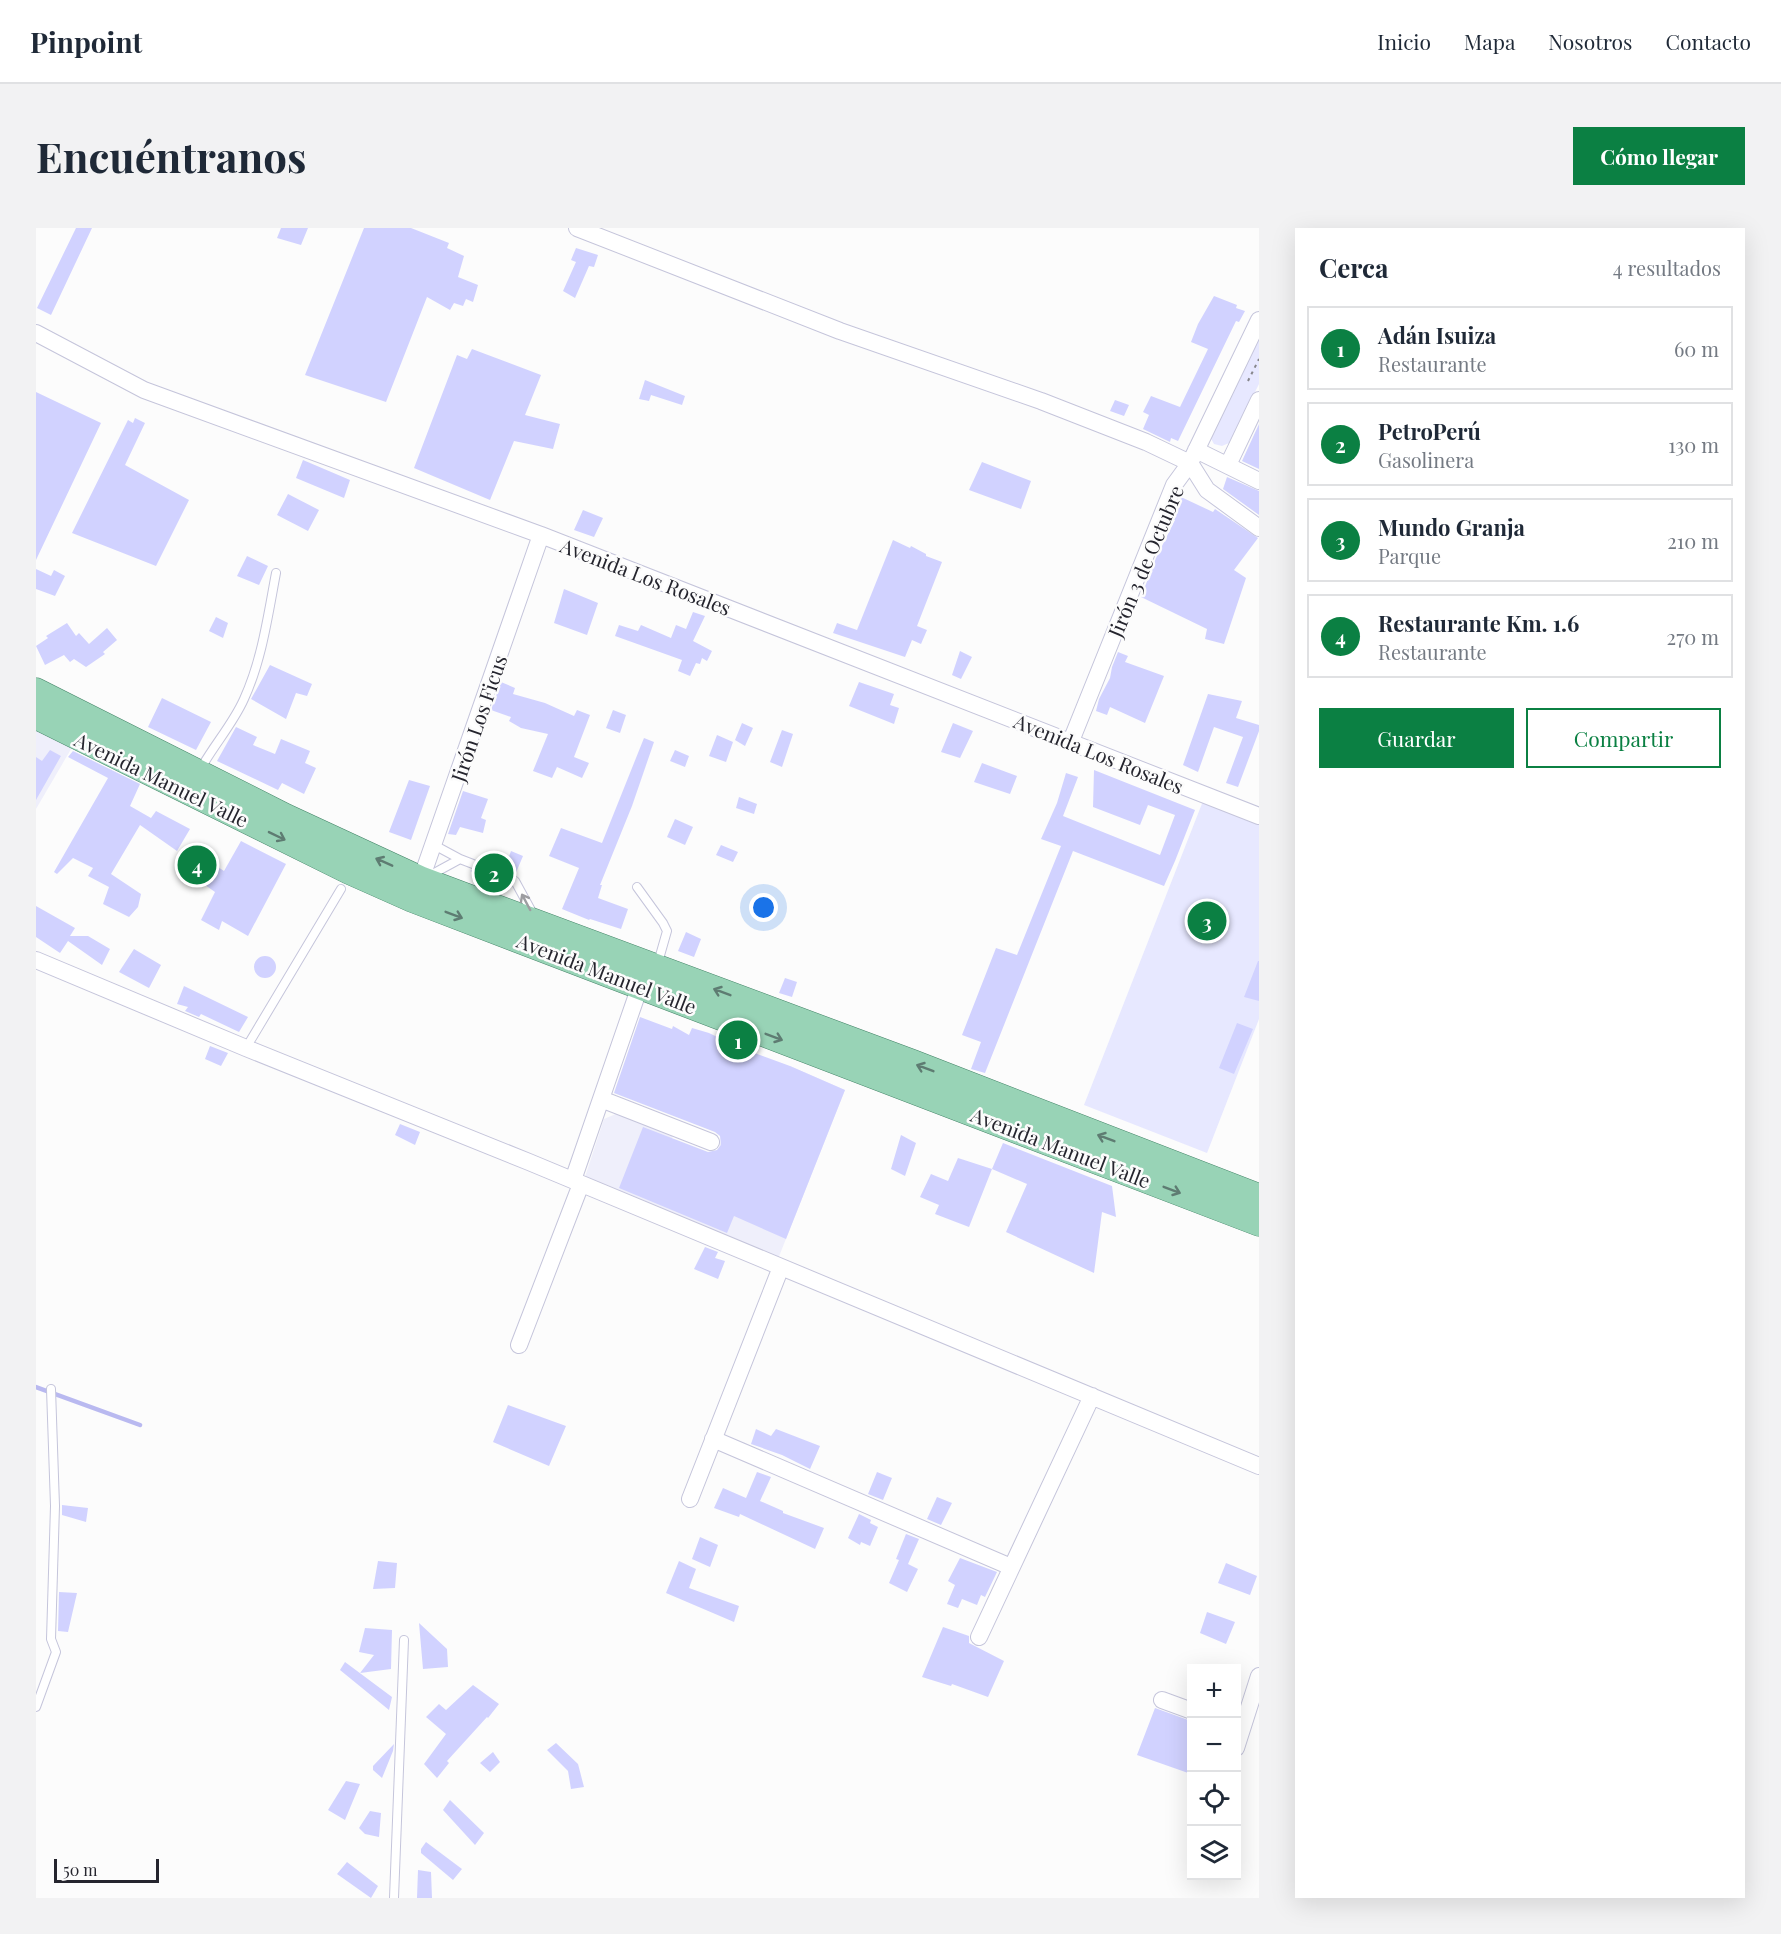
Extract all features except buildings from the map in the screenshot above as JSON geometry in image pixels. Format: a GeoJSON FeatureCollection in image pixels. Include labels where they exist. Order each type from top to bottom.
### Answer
{"type":"FeatureCollection","features":[{"type":"Feature","properties":{"kind":"main road","name":"Avenida Manuel Valle"},"geometry":{"type":"LineString","coordinates":[[36,691],[286,817],[417,889],[640,986],[1259,1223]]}},
{"type":"Feature","properties":{"kind":"main road","name":"Avenida Manuel Valle"},"geometry":{"type":"LineString","coordinates":[[36,716],[349,871],[537,922],[1259,1197]]}},
{"type":"Feature","properties":{"kind":"street"},"geometry":{"type":"LineString","coordinates":[[577,228],[840,331],[1041,401],[1146,442],[1228,465],[1259,481]]}},
{"type":"Feature","properties":{"kind":"street","name":"Jirón 3 de Octubre"},"geometry":{"type":"LineString","coordinates":[[1071,741],[1174,485],[1193,457],[1259,320]]}},
{"type":"Feature","properties":{"kind":"street","name":"Avenida Los Rosales"},"geometry":{"type":"LineString","coordinates":[[36,333],[144,390],[541,536],[1259,816]]}},
{"type":"Feature","properties":{"kind":"street"},"geometry":{"type":"LineString","coordinates":[[1228,465],[1259,400]]}},
{"type":"Feature","properties":{"kind":"street"},"geometry":{"type":"LineString","coordinates":[[1193,457],[1207,489],[1259,528]]}},
{"type":"Feature","properties":{"kind":"street","name":"Jirón Los Ficus"},"geometry":{"type":"LineString","coordinates":[[417,889],[541,536]]}},
{"type":"Feature","properties":{"kind":"street"},"geometry":{"type":"LineString","coordinates":[[36,960],[1259,1466]]}},
{"type":"Feature","properties":{"kind":"street"},"geometry":{"type":"LineString","coordinates":[[519,1346],[577,1182],[601,1099],[640,986]]}},
{"type":"Feature","properties":{"kind":"street"},"geometry":{"type":"LineString","coordinates":[[601,1099],[711,1142]]}},
{"type":"Feature","properties":{"kind":"street"},"geometry":{"type":"LineString","coordinates":[[690,1499],[781,1267]]}},
{"type":"Feature","properties":{"kind":"street"},"geometry":{"type":"LineString","coordinates":[[979,1637],[1092,1396]]}},
{"type":"Feature","properties":{"kind":"street"},"geometry":{"type":"LineString","coordinates":[[713,1439],[1011,1567]]}},
{"type":"Feature","properties":{"kind":"street"},"geometry":{"type":"LineString","coordinates":[[1241,1723],[1259,1676]]}},
{"type":"Feature","properties":{"kind":"street"},"geometry":{"type":"LineString","coordinates":[[1162,1700],[1187,1709]]}},
{"type":"Feature","properties":{"kind":"lane"},"geometry":{"type":"LineString","coordinates":[[198,773],[243,702],[251,684],[262,644],[276,573]]}},
{"type":"Feature","properties":{"kind":"lane"},"geometry":{"type":"LineString","coordinates":[[434,845],[473,864]]}},
{"type":"Feature","properties":{"kind":"lane"},"geometry":{"type":"LineString","coordinates":[[417,889],[460,859]]}},
{"type":"Feature","properties":{"kind":"lane"},"geometry":{"type":"LineString","coordinates":[[515,881],[537,922]]}},
{"type":"Feature","properties":{"kind":"lane"},"geometry":{"type":"LineString","coordinates":[[637,887],[667,931],[657,967]]}},
{"type":"Feature","properties":{"kind":"lane"},"geometry":{"type":"LineString","coordinates":[[246,1048],[341,889]]}},
{"type":"Feature","properties":{"kind":"lane"},"geometry":{"type":"LineString","coordinates":[[36,1707],[56,1652],[51,1639],[55,1506],[51,1389]]}},
{"type":"Feature","properties":{"kind":"lane"},"geometry":{"type":"LineString","coordinates":[[394,1898],[404,1640]]}},
{"type":"Feature","properties":{"kind":"shaded area"},"geometry":{"type":"Polygon","coordinates":[[[1259,334],[1259,384],[1229,443],[1222,446],[1214,444],[1209,435],[1259,334]]]}},
{"type":"Feature","properties":{"kind":"shaded area"},"geometry":{"type":"Polygon","coordinates":[[[39,726],[74,744],[36,809],[36,731],[39,726]]]}},
{"type":"Feature","properties":{"kind":"shaded area"},"geometry":{"type":"Polygon","coordinates":[[[1203,801],[1259,823],[1259,1019],[1207,1153],[1084,1105],[1203,801]]]}},
{"type":"Feature","properties":{"kind":"shaded area"},"geometry":{"type":"Polygon","coordinates":[[[790,1066],[845,1090],[778,1259],[584,1180],[604,1119],[618,1113],[673,1136],[658,1173],[701,1191],[721,1142],[757,1155],[790,1066]]]}},
{"type":"Feature","properties":{"kind":"waterway"},"geometry":{"type":"LineString","coordinates":[[36,1387],[140,1425]]}},
{"type":"Feature","properties":{"kind":"place","name":"Restaurante Km. 1.6"},"geometry":{"type":"Point","coordinates":[197,865]}},
{"type":"Feature","properties":{"kind":"place","name":"PetroPerú"},"geometry":{"type":"Point","coordinates":[494,873]}},
{"type":"Feature","properties":{"kind":"place","name":"Mundo Granja"},"geometry":{"type":"Point","coordinates":[1207,921]}},
{"type":"Feature","properties":{"kind":"place","name":"Adán Isuiza"},"geometry":{"type":"Point","coordinates":[738,1040]}}]}
